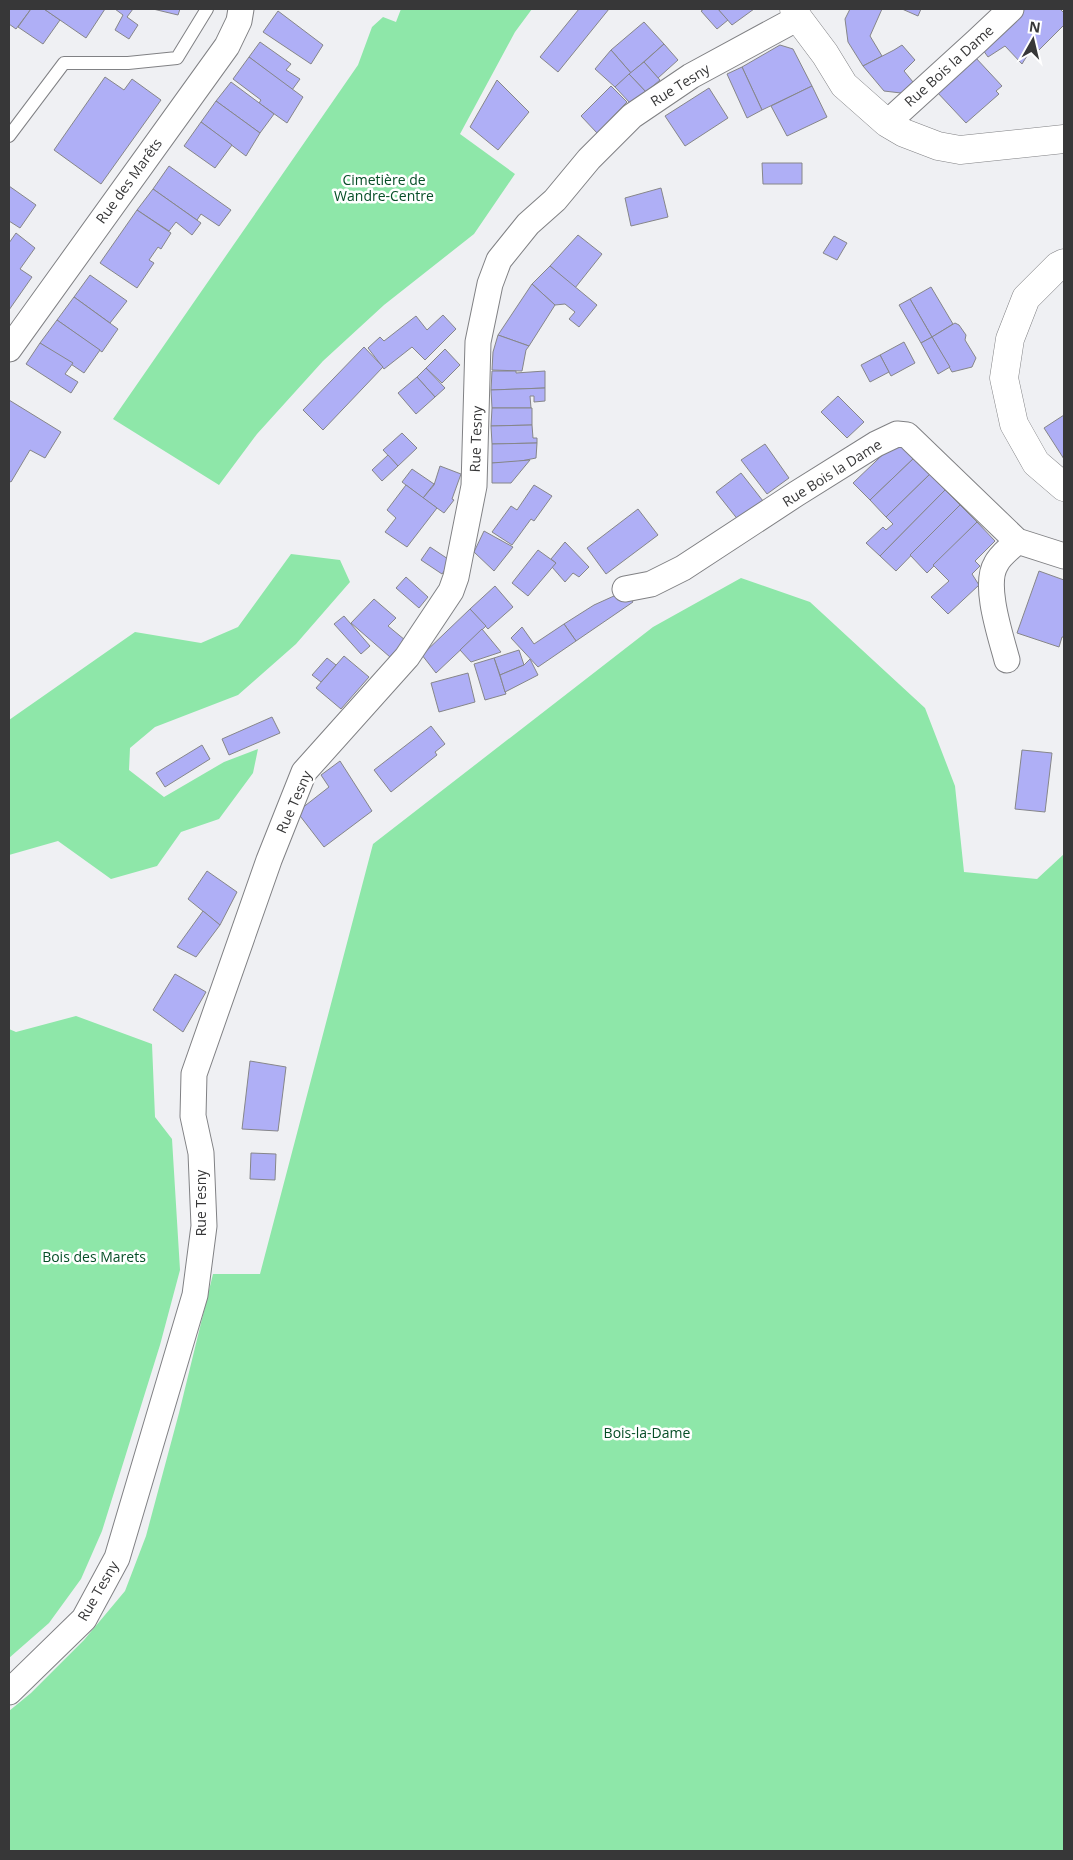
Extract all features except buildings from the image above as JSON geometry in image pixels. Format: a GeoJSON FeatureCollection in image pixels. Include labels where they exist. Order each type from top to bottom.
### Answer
{"type":"FeatureCollection","features":[{"type":"Feature","properties":{"kind":"street","name":"Rue des Marêts"},"geometry":{"type":"LineString","coordinates":[[9,349],[227,46],[239,21],[241,9]]}},
{"type":"Feature","properties":{"kind":"street","name":"Rue Bois la Dame"},"geometry":{"type":"LineString","coordinates":[[886,123],[1011,9]]}},
{"type":"Feature","properties":{"kind":"street"},"geometry":{"type":"LineString","coordinates":[[796,13],[844,85],[886,123],[904,133],[938,146],[960,150],[1064,139]]}},
{"type":"Feature","properties":{"kind":"street","name":"Rue Tesny"},"geometry":{"type":"LineString","coordinates":[[9,1692],[84,1619],[117,1558],[195,1295],[204,1226],[201,1153],[193,1116],[194,1074],[269,860],[304,772],[407,658],[451,591],[456,577],[474,486],[478,342],[490,284],[499,260],[528,224],[555,200],[589,159],[632,116],[690,76],[796,13]]}},
{"type":"Feature","properties":{"kind":"street"},"geometry":{"type":"LineString","coordinates":[[1064,263],[1058,266],[1026,298],[1010,338],[1004,378],[1014,424],[1036,463],[1064,488]]}},
{"type":"Feature","properties":{"kind":"street","name":"Rue Bois la Dame"},"geometry":{"type":"LineString","coordinates":[[625,589],[651,584],[683,568],[796,494],[876,444],[896,434],[907,435],[1017,541],[1064,556]]}},
{"type":"Feature","properties":{"kind":"street"},"geometry":{"type":"LineString","coordinates":[[1007,660],[995,613],[991,582],[995,564],[1017,541]]}},
{"type":"Feature","properties":{"kind":"lane"},"geometry":{"type":"LineString","coordinates":[[9,136],[64,63],[128,62],[177,58],[207,9]]}},
{"type":"Feature","properties":{"kind":"green space","name":"Cimetière de Wandre-Centre"},"geometry":{"type":"Polygon","coordinates":[[[401,9],[532,9],[515,32],[460,134],[515,174],[474,234],[384,305],[323,361],[257,434],[219,485],[113,419],[358,65],[372,27],[383,17],[396,22],[401,9]]]}},
{"type":"Feature","properties":{"kind":"green space"},"geometry":{"type":"Polygon","coordinates":[[[291,554],[340,560],[350,582],[296,644],[238,695],[155,727],[130,748],[129,770],[164,797],[224,762],[258,749],[253,773],[219,819],[181,832],[157,866],[111,879],[58,841],[9,855],[9,720],[135,632],[201,643],[238,627],[291,554]]]}},
{"type":"Feature","properties":{"kind":"green space","name":"Bois-la-Dame"},"geometry":{"type":"Polygon","coordinates":[[[741,578],[810,602],[925,708],[955,786],[964,872],[1037,879],[1064,854],[1064,1851],[9,1851],[9,1711],[31,1693],[84,1640],[125,1591],[146,1536],[213,1274],[260,1274],[373,844],[653,627],[741,578]]]}},
{"type":"Feature","properties":{"kind":"green space","name":"Bois des Marets"},"geometry":{"type":"Polygon","coordinates":[[[76,1016],[152,1044],[155,1117],[172,1139],[180,1270],[160,1345],[102,1531],[81,1579],[49,1623],[9,1658],[9,1029],[16,1032],[76,1016]]]}}]}
